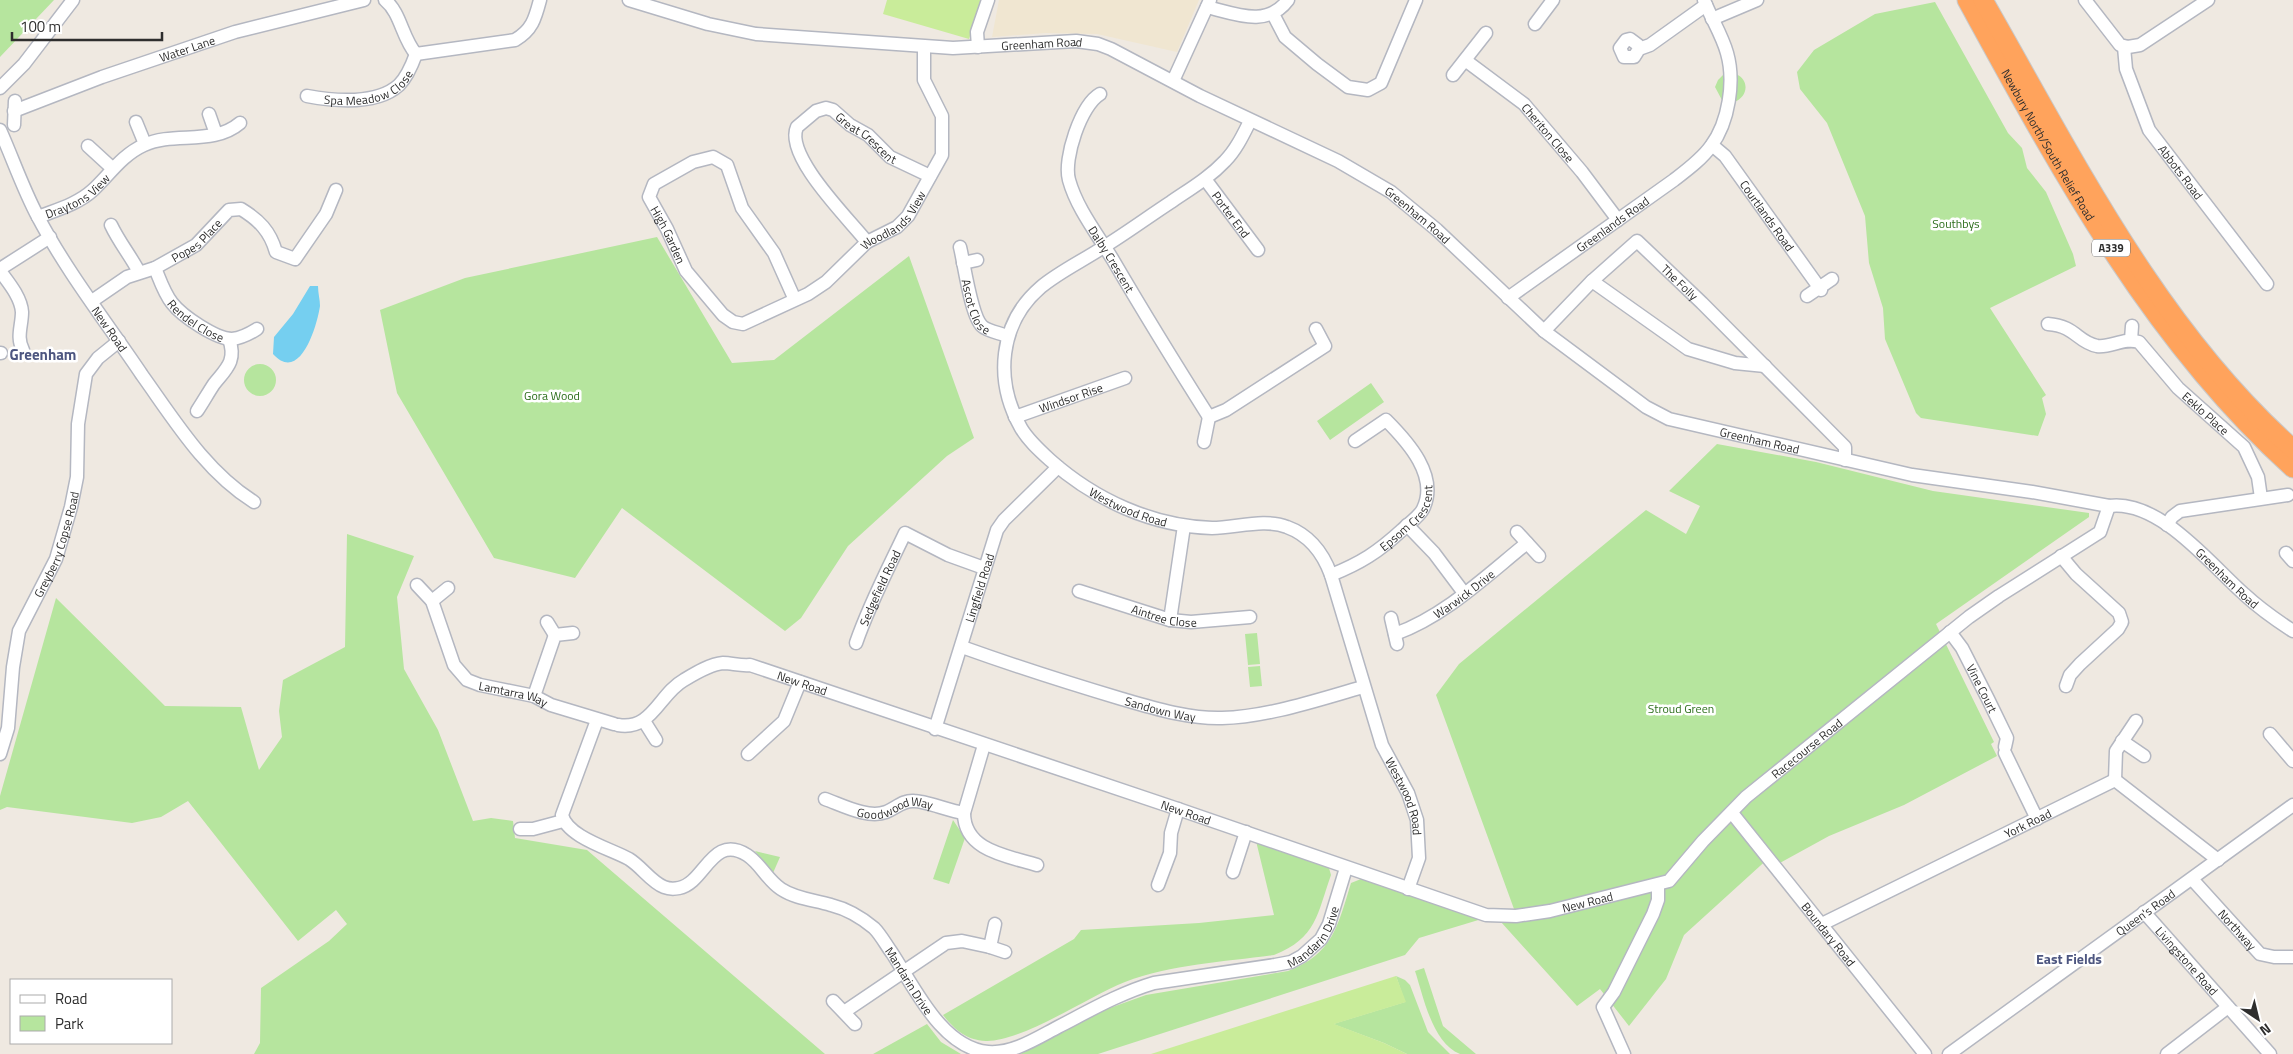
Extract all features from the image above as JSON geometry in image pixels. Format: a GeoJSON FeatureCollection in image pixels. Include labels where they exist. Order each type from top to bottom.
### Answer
{"type":"FeatureCollection","features":[{"type":"Feature","properties":{"kind":"highway","name":"Newbury North/South Relief Road"},"geometry":{"type":"LineString","coordinates":[[1967,0],[2090,214],[2141,294],[2178,345],[2216,390],[2293,468]]}},
{"type":"Feature","properties":{"kind":"highway","name":"Newbury North/South Relief Road"},"geometry":{"type":"LineString","coordinates":[[1983,0],[2096,198],[2148,280],[2209,360],[2293,449]]}},
{"type":"Feature","properties":{"kind":"street"},"geometry":{"type":"LineString","coordinates":[[0,88],[36,50],[73,0]]}},
{"type":"Feature","properties":{"kind":"street","name":"Water Lane"},"geometry":{"type":"LineString","coordinates":[[14,125],[14,106],[235,32],[364,0]]}},
{"type":"Feature","properties":{"kind":"street"},"geometry":{"type":"LineString","coordinates":[[385,0],[392,6],[407,44],[416,54],[515,40],[526,33],[533,24],[540,0]]}},
{"type":"Feature","properties":{"kind":"street","name":"Greenham Road"},"geometry":{"type":"LineString","coordinates":[[629,0],[708,24],[756,34],[924,47],[978,47],[1076,42],[1098,44],[1250,121],[1284,134],[1329,156],[1391,192],[1437,230],[1544,331],[1646,407],[1669,419],[1935,479],[2032,492],[2109,506],[2119,505],[2136,510],[2167,524],[2197,549],[2245,595],[2292,627]]}},
{"type":"Feature","properties":{"kind":"street"},"geometry":{"type":"LineString","coordinates":[[978,47],[977,32],[988,0]]}},
{"type":"Feature","properties":{"kind":"street"},"geometry":{"type":"LineString","coordinates":[[1173,81],[1209,3],[1250,18],[1273,14],[1288,0]]}},
{"type":"Feature","properties":{"kind":"street"},"geometry":{"type":"LineString","coordinates":[[1273,14],[1285,37],[1317,64],[1348,88],[1368,90],[1381,83],[1416,0]]}},
{"type":"Feature","properties":{"kind":"street"},"geometry":{"type":"LineString","coordinates":[[1535,24],[1553,0]]}},
{"type":"Feature","properties":{"kind":"street"},"geometry":{"type":"LineString","coordinates":[[1712,19],[1757,0]]}},
{"type":"Feature","properties":{"kind":"street"},"geometry":{"type":"LineString","coordinates":[[2085,0],[2117,43],[2124,46],[2140,45],[2208,0]]}},
{"type":"Feature","properties":{"kind":"street"},"geometry":{"type":"LineString","coordinates":[[1639,49],[1650,45],[1705,3],[1727,51],[1730,75],[1728,103],[1712,145]]}},
{"type":"Feature","properties":{"kind":"street"},"geometry":{"type":"LineString","coordinates":[[1453,75],[1486,33]]}},
{"type":"Feature","properties":{"kind":"street","name":"Abbots Road"},"geometry":{"type":"LineString","coordinates":[[2124,46],[2126,69],[2149,130],[2267,284]]}},
{"type":"Feature","properties":{"kind":"street","name":"Woodlands View"},"geometry":{"type":"LineString","coordinates":[[733,322],[749,323],[826,282],[867,242],[893,230],[908,216],[942,155],[942,116],[924,80],[924,47]]}},
{"type":"Feature","properties":{"kind":"street","name":"Spa Meadow Close"},"geometry":{"type":"LineString","coordinates":[[307,96],[345,99],[374,98],[398,86],[411,69],[416,54]]}},
{"type":"Feature","properties":{"kind":"street","name":"Cheriton Close"},"geometry":{"type":"LineString","coordinates":[[1465,60],[1524,104],[1582,172],[1618,220]]}},
{"type":"Feature","properties":{"kind":"street","name":"Dalby Crescent"},"geometry":{"type":"LineString","coordinates":[[1100,94],[1093,98],[1076,129],[1069,152],[1068,179],[1083,211],[1208,417]]}},
{"type":"Feature","properties":{"kind":"street","name":"Great Crescent"},"geometry":{"type":"LineString","coordinates":[[867,242],[815,182],[796,145],[797,127],[816,111],[826,108],[833,110],[850,125],[868,135],[890,157],[930,176]]}},
{"type":"Feature","properties":{"kind":"street"},"geometry":{"type":"LineString","coordinates":[[209,114],[216,134]]}},
{"type":"Feature","properties":{"kind":"street","name":"Westwood Road"},"geometry":{"type":"LineString","coordinates":[[1250,121],[1230,156],[1205,179],[1035,293],[1014,320],[1007,336],[1004,382],[1015,417],[1032,443],[1058,467],[1102,497],[1141,515],[1184,526],[1220,528],[1268,524],[1285,526],[1312,543],[1326,561],[1382,745],[1408,793],[1417,820],[1419,858],[1408,889]]}},
{"type":"Feature","properties":{"kind":"street"},"geometry":{"type":"LineString","coordinates":[[136,122],[145,144]]}},
{"type":"Feature","properties":{"kind":"street","name":"Draytons View"},"geometry":{"type":"LineString","coordinates":[[38,218],[77,201],[92,191],[126,155],[145,144],[176,137],[196,138],[216,134],[240,123]]}},
{"type":"Feature","properties":{"kind":"street","name":"New Road"},"geometry":{"type":"LineString","coordinates":[[1,134],[38,218],[119,341],[197,452],[237,491],[254,502]]}},
{"type":"Feature","properties":{"kind":"street","name":"Greenlands Road"},"geometry":{"type":"LineString","coordinates":[[1508,298],[1688,169],[1712,145]]}},
{"type":"Feature","properties":{"kind":"street","name":"Courtlands Road"},"geometry":{"type":"LineString","coordinates":[[1712,145],[1724,156],[1820,289]]}},
{"type":"Feature","properties":{"kind":"street","name":"Draytons View"},"geometry":{"type":"LineString","coordinates":[[88,146],[112,168]]}},
{"type":"Feature","properties":{"kind":"street","name":"High Garden"},"geometry":{"type":"LineString","coordinates":[[733,322],[723,316],[686,271],[668,229],[649,197],[654,184],[693,162],[713,157],[723,160],[727,165],[742,208],[774,253],[795,300]]}},
{"type":"Feature","properties":{"kind":"street","name":"Porter End"},"geometry":{"type":"LineString","coordinates":[[1205,179],[1258,250]]}},
{"type":"Feature","properties":{"kind":"street","name":"Popes Place"},"geometry":{"type":"LineString","coordinates":[[92,301],[139,272],[155,268],[196,245],[229,210],[241,208],[258,220],[272,239],[276,252],[295,259],[326,214],[336,190]]}},
{"type":"Feature","properties":{"kind":"street"},"geometry":{"type":"LineString","coordinates":[[111,225],[119,243],[127,249],[139,272]]}},
{"type":"Feature","properties":{"kind":"street"},"geometry":{"type":"LineString","coordinates":[[23,350],[18,341],[22,310],[16,294],[0,270],[50,237]]}},
{"type":"Feature","properties":{"kind":"street","name":"The Folly"},"geometry":{"type":"LineString","coordinates":[[1544,331],[1592,281],[1637,242],[1702,303],[1845,447],[1846,460]]}},
{"type":"Feature","properties":{"kind":"street","name":"Ascot Close"},"geometry":{"type":"LineString","coordinates":[[960,247],[971,300],[982,326],[1007,336]]}},
{"type":"Feature","properties":{"kind":"street","name":"Ascot Close"},"geometry":{"type":"LineString","coordinates":[[963,263],[977,260]]}},
{"type":"Feature","properties":{"kind":"street","name":"Rendel Close"},"geometry":{"type":"LineString","coordinates":[[155,268],[164,290],[182,314],[198,326],[229,339],[243,337],[257,329]]}},
{"type":"Feature","properties":{"kind":"street"},"geometry":{"type":"LineString","coordinates":[[1807,296],[1832,280]]}},
{"type":"Feature","properties":{"kind":"street"},"geometry":{"type":"LineString","coordinates":[[1592,281],[1688,350],[1735,363],[1765,366]]}},
{"type":"Feature","properties":{"kind":"street"},"geometry":{"type":"LineString","coordinates":[[2048,324],[2070,328],[2086,342],[2094,345],[2131,340],[2132,326]]}},
{"type":"Feature","properties":{"kind":"street"},"geometry":{"type":"LineString","coordinates":[[1204,442],[1208,417],[1226,410],[1325,346],[1316,329]]}},
{"type":"Feature","properties":{"kind":"street"},"geometry":{"type":"LineString","coordinates":[[197,411],[214,384],[226,372],[232,347],[229,339]]}},
{"type":"Feature","properties":{"kind":"street","name":"Eeklo Place"},"geometry":{"type":"LineString","coordinates":[[2131,340],[2139,342],[2178,388],[2244,447],[2258,477],[2261,498]]}},
{"type":"Feature","properties":{"kind":"street","name":"Greyberry Copse Road"},"geometry":{"type":"LineString","coordinates":[[0,754],[8,728],[13,667],[19,631],[56,559],[71,507],[77,477],[78,424],[86,374],[98,358],[119,341]]}},
{"type":"Feature","properties":{"kind":"street","name":"Windsor Rise"},"geometry":{"type":"LineString","coordinates":[[1015,417],[1125,378]]}},
{"type":"Feature","properties":{"kind":"street","name":"Epsom Crescent"},"geometry":{"type":"LineString","coordinates":[[1331,575],[1368,559],[1423,510],[1427,495],[1427,479],[1423,468],[1397,431],[1386,420],[1355,441]]}},
{"type":"Feature","properties":{"kind":"street","name":"Lingfield Road"},"geometry":{"type":"LineString","coordinates":[[935,729],[995,536],[1004,520],[1058,467]]}},
{"type":"Feature","properties":{"kind":"street"},"geometry":{"type":"LineString","coordinates":[[2167,524],[2180,511],[2288,495]]}},
{"type":"Feature","properties":{"kind":"street","name":"Racecourse Road"},"geometry":{"type":"LineString","coordinates":[[1658,885],[1672,878],[1703,841],[1746,798],[1950,632],[1999,596],[2100,532],[2109,506]]}},
{"type":"Feature","properties":{"kind":"street"},"geometry":{"type":"LineString","coordinates":[[1407,525],[1434,553],[1464,594]]}},
{"type":"Feature","properties":{"kind":"street"},"geometry":{"type":"LineString","coordinates":[[1170,620],[1184,526]]}},
{"type":"Feature","properties":{"kind":"street","name":"Sedgefield Road"},"geometry":{"type":"LineString","coordinates":[[856,644],[868,609],[881,586],[906,528],[948,555],[984,568]]}},
{"type":"Feature","properties":{"kind":"street"},"geometry":{"type":"LineString","coordinates":[[1517,532],[1539,556]]}},
{"type":"Feature","properties":{"kind":"street","name":"Warwick Drive"},"geometry":{"type":"LineString","coordinates":[[1391,618],[1396,639],[1464,594],[1527,543]]}},
{"type":"Feature","properties":{"kind":"street"},"geometry":{"type":"LineString","coordinates":[[2061,556],[2076,574],[2119,613],[2122,622],[2118,629],[2070,675],[2066,686]]}},
{"type":"Feature","properties":{"kind":"street","name":"Lamtarra Way"},"geometry":{"type":"LineString","coordinates":[[416,585],[432,601],[446,648],[460,674],[480,685],[534,696],[551,705],[597,720],[633,725],[644,721]]}},
{"type":"Feature","properties":{"kind":"street"},"geometry":{"type":"LineString","coordinates":[[432,601],[448,588]]}},
{"type":"Feature","properties":{"kind":"street","name":"Aintree Close"},"geometry":{"type":"LineString","coordinates":[[1079,591],[1170,620],[1191,622],[1250,617]]}},
{"type":"Feature","properties":{"kind":"street"},"geometry":{"type":"LineString","coordinates":[[547,622],[555,635]]}},
{"type":"Feature","properties":{"kind":"street","name":"Vine Court"},"geometry":{"type":"LineString","coordinates":[[1950,632],[1962,648],[2007,738],[2005,750],[2037,819]]}},
{"type":"Feature","properties":{"kind":"street"},"geometry":{"type":"LineString","coordinates":[[555,635],[573,633]]}},
{"type":"Feature","properties":{"kind":"street"},"geometry":{"type":"LineString","coordinates":[[534,696],[555,635]]}},
{"type":"Feature","properties":{"kind":"street","name":"Sandown Way"},"geometry":{"type":"LineString","coordinates":[[962,647],[1096,692],[1164,710],[1202,717],[1222,718],[1250,715],[1363,687]]}},
{"type":"Feature","properties":{"kind":"street","name":"New Road"},"geometry":{"type":"LineString","coordinates":[[644,721],[653,714],[672,687],[718,664],[750,665],[1486,915],[1516,916],[1550,911],[1658,885]]}},
{"type":"Feature","properties":{"kind":"street"},"geometry":{"type":"LineString","coordinates":[[748,754],[784,721],[800,682]]}},
{"type":"Feature","properties":{"kind":"street"},"geometry":{"type":"LineString","coordinates":[[520,829],[533,830],[563,821],[563,810],[597,720]]}},
{"type":"Feature","properties":{"kind":"street"},"geometry":{"type":"LineString","coordinates":[[644,721],[656,740]]}},
{"type":"Feature","properties":{"kind":"street"},"geometry":{"type":"LineString","coordinates":[[2136,721],[2116,751],[2115,780],[2218,860]]}},
{"type":"Feature","properties":{"kind":"street"},"geometry":{"type":"LineString","coordinates":[[2270,734],[2293,761]]}},
{"type":"Feature","properties":{"kind":"street"},"geometry":{"type":"LineString","coordinates":[[2122,741],[2144,756]]}},
{"type":"Feature","properties":{"kind":"street"},"geometry":{"type":"LineString","coordinates":[[984,745],[964,813],[964,822],[969,833],[982,847],[1037,865]]}},
{"type":"Feature","properties":{"kind":"street","name":"York Road"},"geometry":{"type":"LineString","coordinates":[[1822,924],[2115,780]]}},
{"type":"Feature","properties":{"kind":"street","name":"Goodwood Way"},"geometry":{"type":"LineString","coordinates":[[825,799],[868,813],[886,812],[901,803],[916,800],[945,810],[964,813]]}},
{"type":"Feature","properties":{"kind":"street","name":"Queen's Road"},"geometry":{"type":"LineString","coordinates":[[1949,1054],[2293,805]]}},
{"type":"Feature","properties":{"kind":"street"},"geometry":{"type":"LineString","coordinates":[[1158,886],[1170,853],[1171,833],[1178,809]]}},
{"type":"Feature","properties":{"kind":"street","name":"Boundary Road"},"geometry":{"type":"LineString","coordinates":[[1732,813],[1925,1054]]}},
{"type":"Feature","properties":{"kind":"street","name":"Mandarin Drive"},"geometry":{"type":"LineString","coordinates":[[563,821],[572,830],[629,860],[665,888],[682,887],[690,882],[714,856],[721,852],[737,850],[743,853],[754,862],[766,878],[782,890],[843,909],[875,929],[940,1027],[960,1043],[987,1052],[1022,1046],[1133,989],[1154,983],[1291,962],[1302,956],[1321,939],[1329,924],[1346,868]]}},
{"type":"Feature","properties":{"kind":"street"},"geometry":{"type":"LineString","coordinates":[[1233,872],[1246,832]]}},
{"type":"Feature","properties":{"kind":"street","name":"Northway"},"geometry":{"type":"LineString","coordinates":[[2192,879],[2260,954],[2274,957],[2293,957]]}},
{"type":"Feature","properties":{"kind":"street"},"geometry":{"type":"LineString","coordinates":[[1624,1054],[1603,1007],[1614,992],[1653,914],[1658,900],[1658,885]]}},
{"type":"Feature","properties":{"kind":"street","name":"Livingstone Road"},"geometry":{"type":"LineString","coordinates":[[2144,912],[2270,1054]]}},
{"type":"Feature","properties":{"kind":"street"},"geometry":{"type":"LineString","coordinates":[[990,947],[995,924]]}},
{"type":"Feature","properties":{"kind":"street"},"geometry":{"type":"LineString","coordinates":[[844,1012],[903,970],[939,947],[954,941],[990,947],[1005,952]]}},
{"type":"Feature","properties":{"kind":"street"},"geometry":{"type":"LineString","coordinates":[[833,1001],[855,1024]]}},
{"type":"Feature","properties":{"kind":"street"},"geometry":{"type":"LineString","coordinates":[[2168,1054],[2228,1007]]}},
{"type":"Feature","properties":{"kind":"shaded area"},"geometry":{"type":"Polygon","coordinates":[[[999,0],[1199,0],[1177,52],[1097,34],[1046,33],[992,37],[999,0]]]}},
{"type":"Feature","properties":{"kind":"green space"},"geometry":{"type":"Polygon","coordinates":[[[0,0],[54,0],[0,57],[0,0]]]}},
{"type":"Feature","properties":{"kind":"green space"},"geometry":{"type":"Polygon","coordinates":[[[887,0],[982,0],[969,39],[883,14],[887,0]]]}},
{"type":"Feature","properties":{"kind":"green space","name":"Southbys"},"geometry":{"type":"Polygon","coordinates":[[[1935,2],[2008,133],[2022,148],[2027,168],[2046,192],[2073,254],[2076,266],[1990,308],[2046,395],[2042,398],[2046,414],[2038,436],[1921,418],[1916,413],[1885,339],[1883,308],[1869,263],[1865,216],[1827,123],[1800,89],[1797,72],[1814,50],[1875,14],[1935,2]]]}},
{"type":"Feature","properties":{"kind":"green space"},"geometry":{"type":"Polygon","coordinates":[[[1725,73],[1723,102],[1715,87],[1718,80],[1725,73]]]}},
{"type":"Feature","properties":{"kind":"green space"},"geometry":{"type":"Polygon","coordinates":[[[1736,74],[1744,80],[1746,88],[1739,100],[1734,102],[1736,74]]]}},
{"type":"Feature","properties":{"kind":"green space","name":"Gora Wood"},"geometry":{"type":"Polygon","coordinates":[[[657,237],[732,363],[774,360],[909,256],[974,438],[947,456],[848,546],[801,618],[785,631],[622,508],[575,578],[494,558],[397,393],[380,310],[465,278],[657,237]]]}},
{"type":"Feature","properties":{"kind":"green space"},"geometry":{"type":"Polygon","coordinates":[[[260,364],[266,365],[271,369],[275,374],[275,386],[271,391],[266,395],[260,396],[254,395],[249,391],[245,386],[244,380],[245,374],[249,369],[254,365],[260,364]]]}},
{"type":"Feature","properties":{"kind":"green space"},"geometry":{"type":"Polygon","coordinates":[[[1371,383],[1384,402],[1330,440],[1317,421],[1371,383]]]}},
{"type":"Feature","properties":{"kind":"green space","name":"Stroud Green"},"geometry":{"type":"Polygon","coordinates":[[[1717,444],[1816,462],[1933,491],[2089,513],[2089,517],[1936,624],[1994,742],[1991,744],[1997,756],[1904,805],[1829,836],[1778,864],[1771,856],[1684,935],[1666,979],[1629,1026],[1600,989],[1577,1006],[1501,922],[1514,909],[1436,695],[1459,664],[1646,510],[1686,534],[1700,506],[1669,491],[1717,444]]]}},
{"type":"Feature","properties":{"kind":"green space"},"geometry":{"type":"Polygon","coordinates":[[[347,534],[414,556],[397,597],[404,669],[438,730],[473,821],[491,818],[513,821],[515,838],[587,850],[825,1054],[254,1054],[260,1043],[261,988],[329,941],[347,924],[336,910],[298,941],[188,801],[161,817],[132,823],[7,807],[0,810],[0,796],[56,598],[165,706],[241,707],[259,770],[282,737],[279,711],[283,680],[345,647],[347,534]]]}},
{"type":"Feature","properties":{"kind":"green space"},"geometry":{"type":"Polygon","coordinates":[[[1257,633],[1260,664],[1248,665],[1245,634],[1257,633]]]}},
{"type":"Feature","properties":{"kind":"green space"},"geometry":{"type":"Polygon","coordinates":[[[1260,666],[1262,686],[1250,687],[1248,667],[1260,666]]]}},
{"type":"Feature","properties":{"kind":"green space"},"geometry":{"type":"Polygon","coordinates":[[[953,820],[965,838],[949,884],[933,879],[953,820]]]}},
{"type":"Feature","properties":{"kind":"green space"},"geometry":{"type":"Polygon","coordinates":[[[1256,841],[1329,868],[1331,875],[1313,923],[1299,941],[1288,948],[1274,955],[1180,967],[1143,976],[1125,982],[1018,1034],[1001,1039],[986,1041],[973,1039],[957,1030],[943,1015],[1074,939],[1081,930],[1199,923],[1274,915],[1256,841]]]}},
{"type":"Feature","properties":{"kind":"green space"},"geometry":{"type":"Polygon","coordinates":[[[755,851],[780,857],[773,873],[755,851]]]}},
{"type":"Feature","properties":{"kind":"green space"},"geometry":{"type":"Polygon","coordinates":[[[1361,879],[1485,918],[1419,938],[1405,955],[1098,1054],[1020,1054],[1107,1009],[1146,995],[1288,971],[1303,964],[1315,956],[1332,936],[1351,883],[1361,879]]]}},
{"type":"Feature","properties":{"kind":"green space"},"geometry":{"type":"Polygon","coordinates":[[[1424,968],[1443,1026],[1476,1054],[1460,1054],[1442,1040],[1425,1005],[1415,971],[1424,968]]]}},
{"type":"Feature","properties":{"kind":"green space"},"geometry":{"type":"Polygon","coordinates":[[[1396,976],[1405,980],[1410,985],[1428,1032],[1450,1054],[1407,1054],[1384,1043],[1333,1024],[1405,1002],[1396,976]]]}},
{"type":"Feature","properties":{"kind":"green space"},"geometry":{"type":"Polygon","coordinates":[[[1396,976],[1406,1002],[1334,1024],[1407,1054],[1151,1054],[1396,976]]]}},
{"type":"Feature","properties":{"kind":"green space"},"geometry":{"type":"Polygon","coordinates":[[[927,1024],[941,1042],[961,1054],[873,1054],[927,1024]]]}},
{"type":"Feature","properties":{"kind":"water"},"geometry":{"type":"Polygon","coordinates":[[[310,286],[318,286],[320,306],[311,338],[306,349],[299,357],[291,362],[283,361],[273,354],[274,337],[293,314],[310,286]]]}},
{"type":"Feature","properties":{"kind":"district","name":"Greenham"},"geometry":{"type":"Point","coordinates":[43,354]}},
{"type":"Feature","properties":{"kind":"district","name":"East Fields"},"geometry":{"type":"Point","coordinates":[2069,958]}}]}
